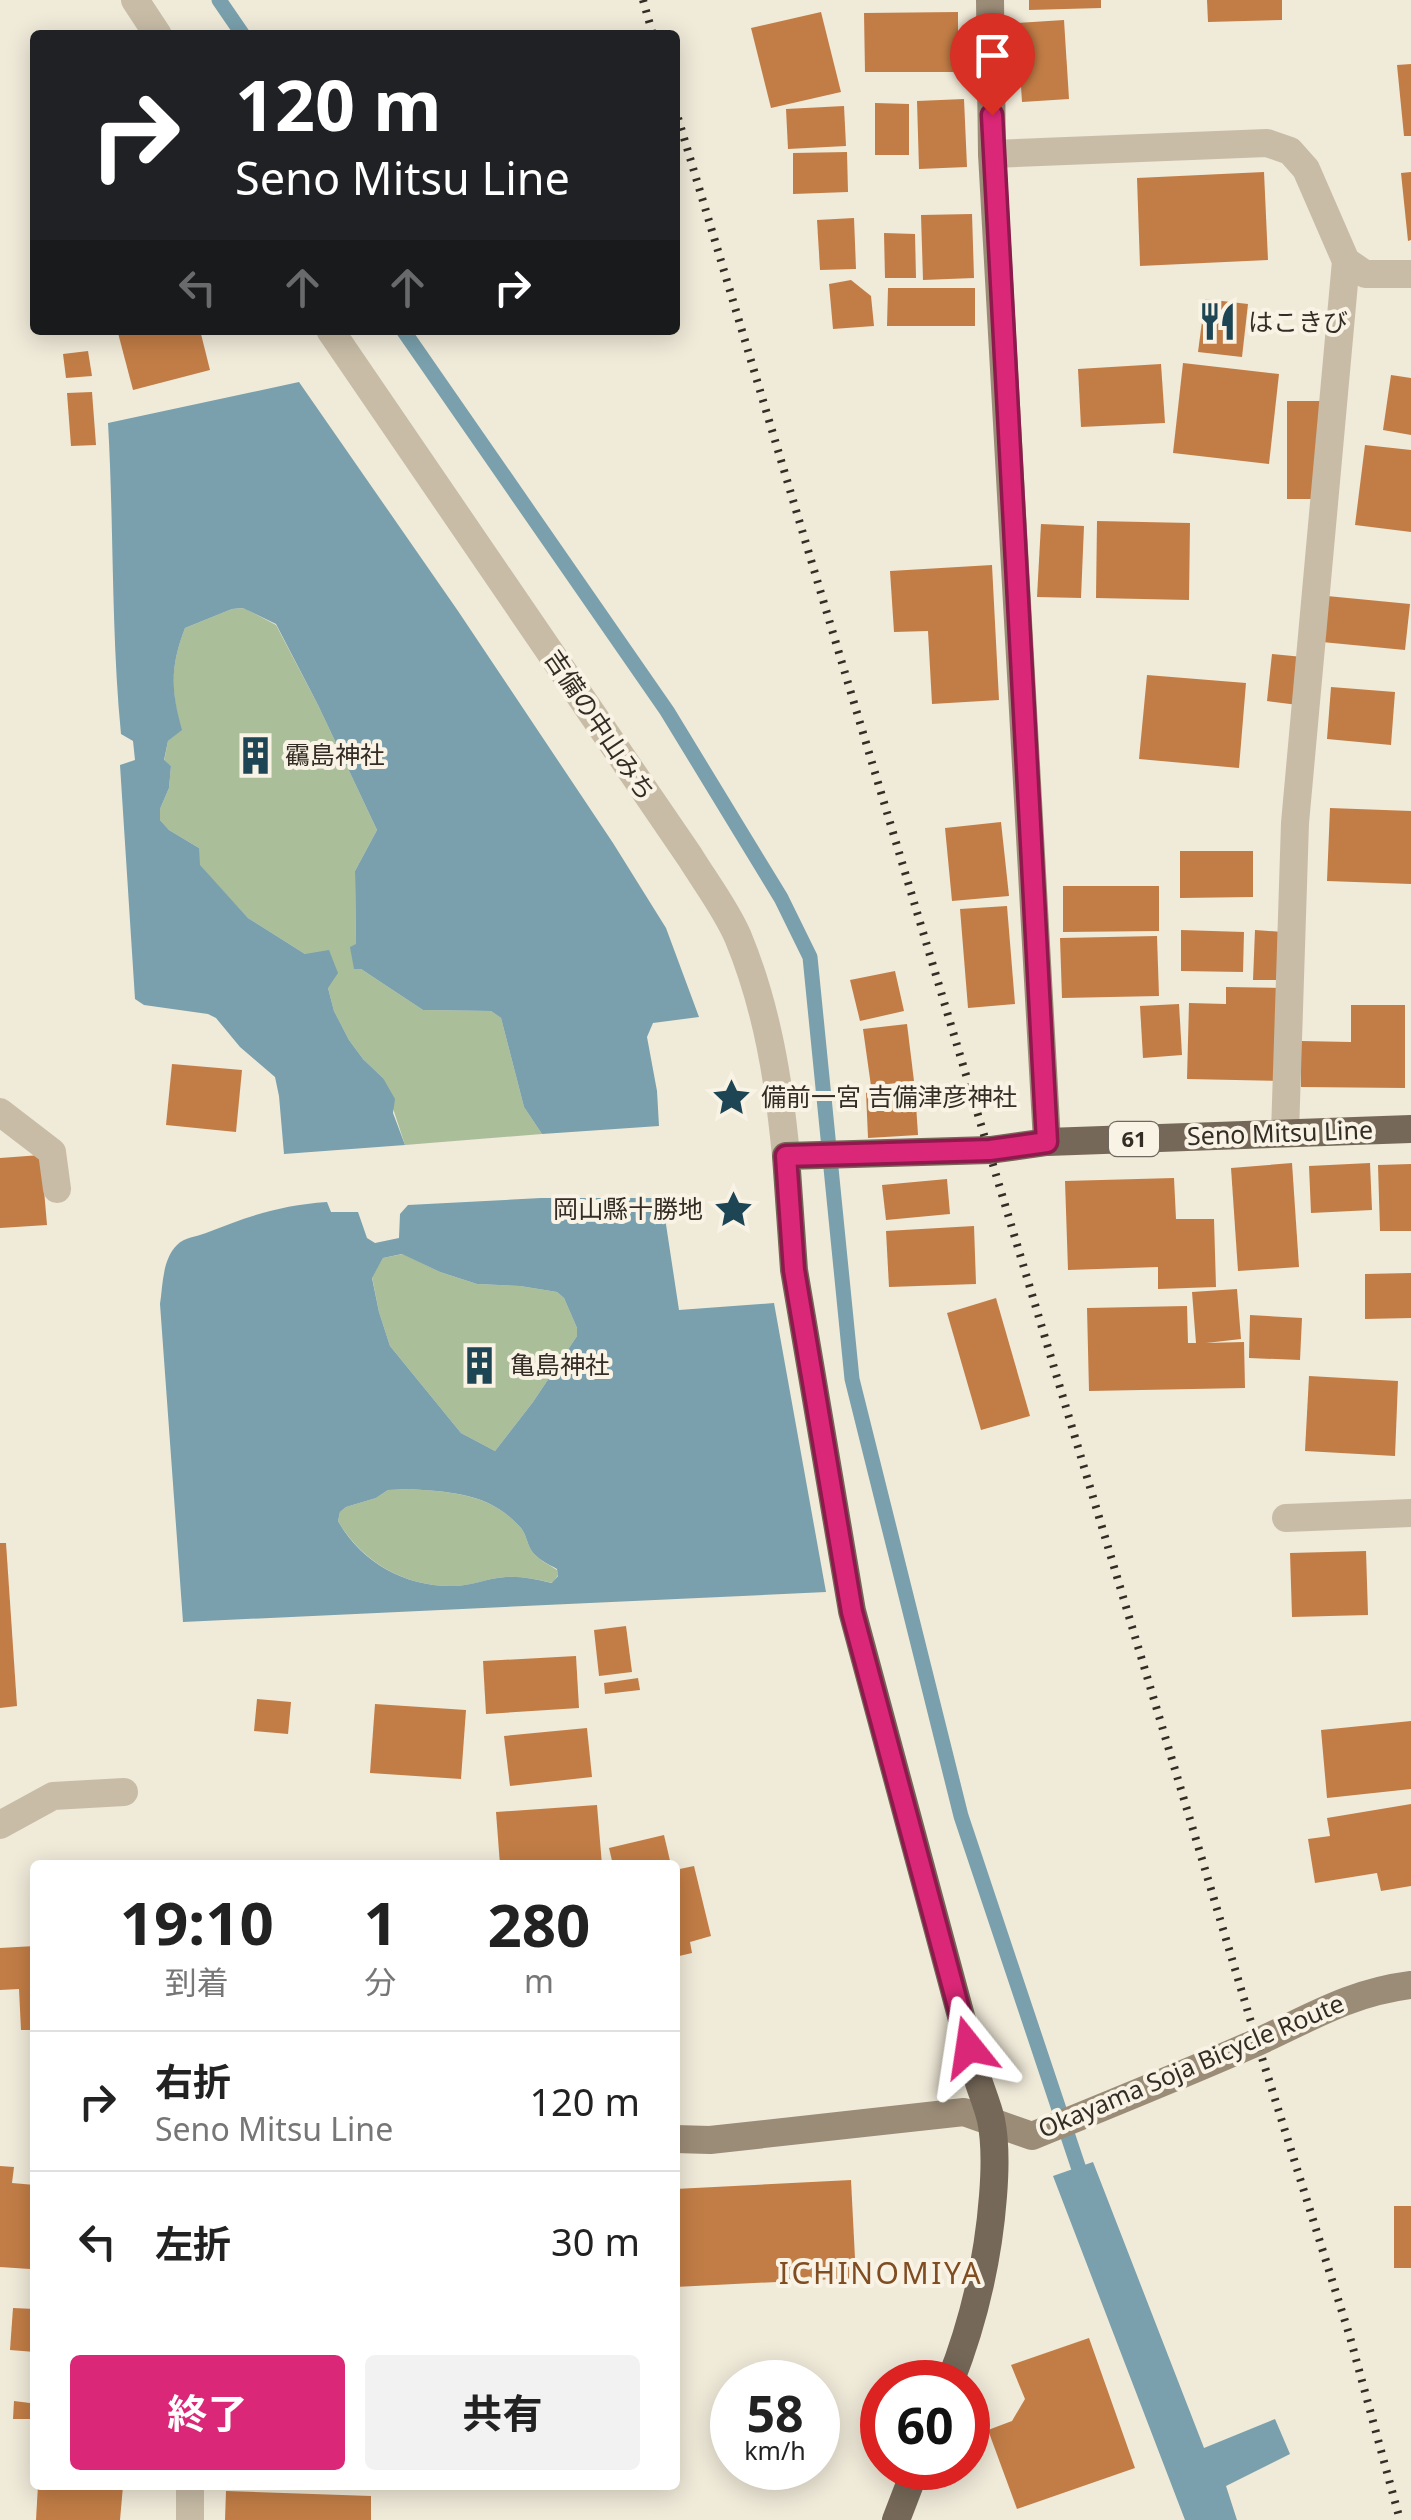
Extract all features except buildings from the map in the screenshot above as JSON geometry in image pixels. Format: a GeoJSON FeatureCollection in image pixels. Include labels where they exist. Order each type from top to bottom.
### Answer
{"type":"FeatureCollection","features":[{"type":"Feature","properties":{"kind":"main road"},"geometry":{"type":"LineString","coordinates":[[990,0],[992,154],[1047,1142]]}},
{"type":"Feature","properties":{"kind":"main road","name":"Seno Mitsu Line"},"geometry":{"type":"LineString","coordinates":[[798,1156],[990,1150],[1047,1142],[1411,1129]]}},
{"type":"Feature","properties":{"kind":"main road"},"geometry":{"type":"LineString","coordinates":[[798,1156],[794,1270],[852,1612],[991,2122],[995,2159],[989,2246],[979,2298],[958,2360]]}},
{"type":"Feature","properties":{"kind":"main road","name":"Okayama Soja Bicycle Route"},"geometry":{"type":"LineString","coordinates":[[680,2138],[710,2140],[964,2112],[1032,2136],[1257,2042],[1329,2006],[1378,1989],[1411,1984]]}},
{"type":"Feature","properties":{"kind":"main road"},"geometry":{"type":"LineString","coordinates":[[896,2520],[908,2490]]}},
{"type":"Feature","properties":{"kind":"street"},"geometry":{"type":"LineString","coordinates":[[135,0],[155,30]]}},
{"type":"Feature","properties":{"kind":"street"},"geometry":{"type":"LineString","coordinates":[[992,154],[1267,143],[1290,151],[1306,169],[1346,260],[1364,274],[1411,274]]}},
{"type":"Feature","properties":{"kind":"street"},"geometry":{"type":"LineString","coordinates":[[1285,1133],[1295,823],[1346,260]]}},
{"type":"Feature","properties":{"kind":"street","name":"吉備の中山みち"},"geometry":{"type":"LineString","coordinates":[[333,335],[690,857],[736,933],[763,1006],[782,1108],[798,1156]]}},
{"type":"Feature","properties":{"kind":"street"},"geometry":{"type":"LineString","coordinates":[[0,1112],[52,1152],[57,1189]]}},
{"type":"Feature","properties":{"kind":"street"},"geometry":{"type":"LineString","coordinates":[[1286,1518],[1411,1513]]}},
{"type":"Feature","properties":{"kind":"street"},"geometry":{"type":"LineString","coordinates":[[0,1825],[53,1796],[124,1792]]}},
{"type":"Feature","properties":{"kind":"street"},"geometry":{"type":"LineString","coordinates":[[190,2490],[190,2520]]}},
{"type":"Feature","properties":{"kind":"green space"},"geometry":{"type":"Polygon","coordinates":[[[244,608],[276,625],[377,830],[355,871],[356,944],[361,969],[423,1010],[491,1011],[501,1018],[524,1107],[542,1134],[405,1145],[383,1078],[349,1040],[334,1011],[328,988],[305,954],[248,918],[199,865],[199,848],[160,820],[169,788],[171,766],[164,761],[168,741],[181,730],[174,678],[185,628],[244,608]]]}},
{"type":"Feature","properties":{"kind":"green space"},"geometry":{"type":"Polygon","coordinates":[[[403,1254],[477,1284],[520,1286],[557,1292],[564,1298],[577,1336],[495,1451],[461,1433],[390,1346],[372,1277],[383,1258],[403,1254]]]}},
{"type":"Feature","properties":{"kind":"green space"},"geometry":{"type":"Polygon","coordinates":[[[388,1490],[470,1496],[496,1508],[521,1528],[533,1553],[557,1570],[558,1575],[553,1583],[506,1577],[453,1586],[418,1582],[387,1569],[348,1536],[338,1521],[340,1512],[388,1490]]]}},
{"type":"Feature","properties":{"kind":"water"},"geometry":{"type":"Polygon","coordinates":[[[299,382],[458,611],[666,928],[699,1017],[653,1023],[647,1037],[659,1126],[542,1134],[524,1107],[501,1018],[491,1011],[423,1010],[361,969],[354,969],[350,947],[356,944],[355,871],[377,830],[276,624],[243,608],[185,628],[174,679],[182,730],[168,741],[164,760],[171,766],[169,788],[160,820],[199,848],[200,865],[248,918],[305,954],[329,950],[338,973],[328,988],[334,1011],[349,1040],[383,1078],[395,1099],[393,1113],[405,1145],[284,1154],[275,1077],[240,1047],[216,1018],[144,1005],[135,999],[120,765],[135,760],[133,741],[121,734],[108,423],[299,382]]]}},
{"type":"Feature","properties":{"kind":"water"},"geometry":{"type":"Polygon","coordinates":[[[541,1198],[662,1198],[679,1310],[774,1303],[826,1592],[183,1622],[160,1304],[168,1258],[187,1239],[251,1217],[327,1202],[331,1212],[358,1212],[367,1238],[375,1243],[399,1238],[400,1214],[408,1205],[541,1198]],[[402,1254],[383,1258],[372,1278],[390,1346],[461,1433],[495,1451],[577,1336],[564,1298],[557,1292],[520,1286],[477,1284],[402,1254]],[[388,1490],[340,1512],[338,1521],[348,1536],[386,1569],[418,1582],[453,1586],[506,1577],[552,1583],[558,1576],[557,1569],[531,1550],[521,1528],[497,1508],[470,1496],[388,1490]]]}},
{"type":"Feature","properties":{"kind":"water"},"geometry":{"type":"Polygon","coordinates":[[[1093,2162],[1204,2448],[1275,2419],[1290,2454],[1226,2486],[1237,2520],[1185,2520],[1053,2176],[1093,2162]]]}},
{"type":"Feature","properties":{"kind":"waterway"},"geometry":{"type":"LineString","coordinates":[[219,0],[240,30]]}},
{"type":"Feature","properties":{"kind":"waterway"},"geometry":{"type":"LineString","coordinates":[[406,335],[667,711],[781,898],[810,957],[852,1379],[961,1816],[1084,2184]]}},
{"type":"Feature","properties":{"kind":"railway"},"geometry":{"type":"LineString","coordinates":[[643,0],[652,30]]}},
{"type":"Feature","properties":{"kind":"railway"},"geometry":{"type":"LineString","coordinates":[[680,125],[1257,2042],[1350,2337],[1400,2520]]}},
{"type":"Feature","properties":{"kind":"place","name":"はこきび"},"geometry":{"type":"Point","coordinates":[1218,322]}},
{"type":"Feature","properties":{"kind":"place","name":"靍島神社"},"geometry":{"type":"Point","coordinates":[255,755]}},
{"type":"Feature","properties":{"kind":"place","name":"備前一宮 吉備津彦神社"},"geometry":{"type":"Point","coordinates":[731,1097]}},
{"type":"Feature","properties":{"kind":"place","name":"岡山縣十勝地"},"geometry":{"type":"Point","coordinates":[733,1209]}},
{"type":"Feature","properties":{"kind":"place","name":"亀島神社"},"geometry":{"type":"Point","coordinates":[480,1365]}},
{"type":"Feature","properties":{"kind":"district","name":"ICHINOMIYA"},"geometry":{"type":"Point","coordinates":[881,2274]}},
{"type":"Feature","properties":{"kind":"route"},"geometry":{"type":"LineString","coordinates":[[969,2047],[852,1612],[794,1270],[786,1156],[990,1150],[1047,1142],[992,115]]}}]}
